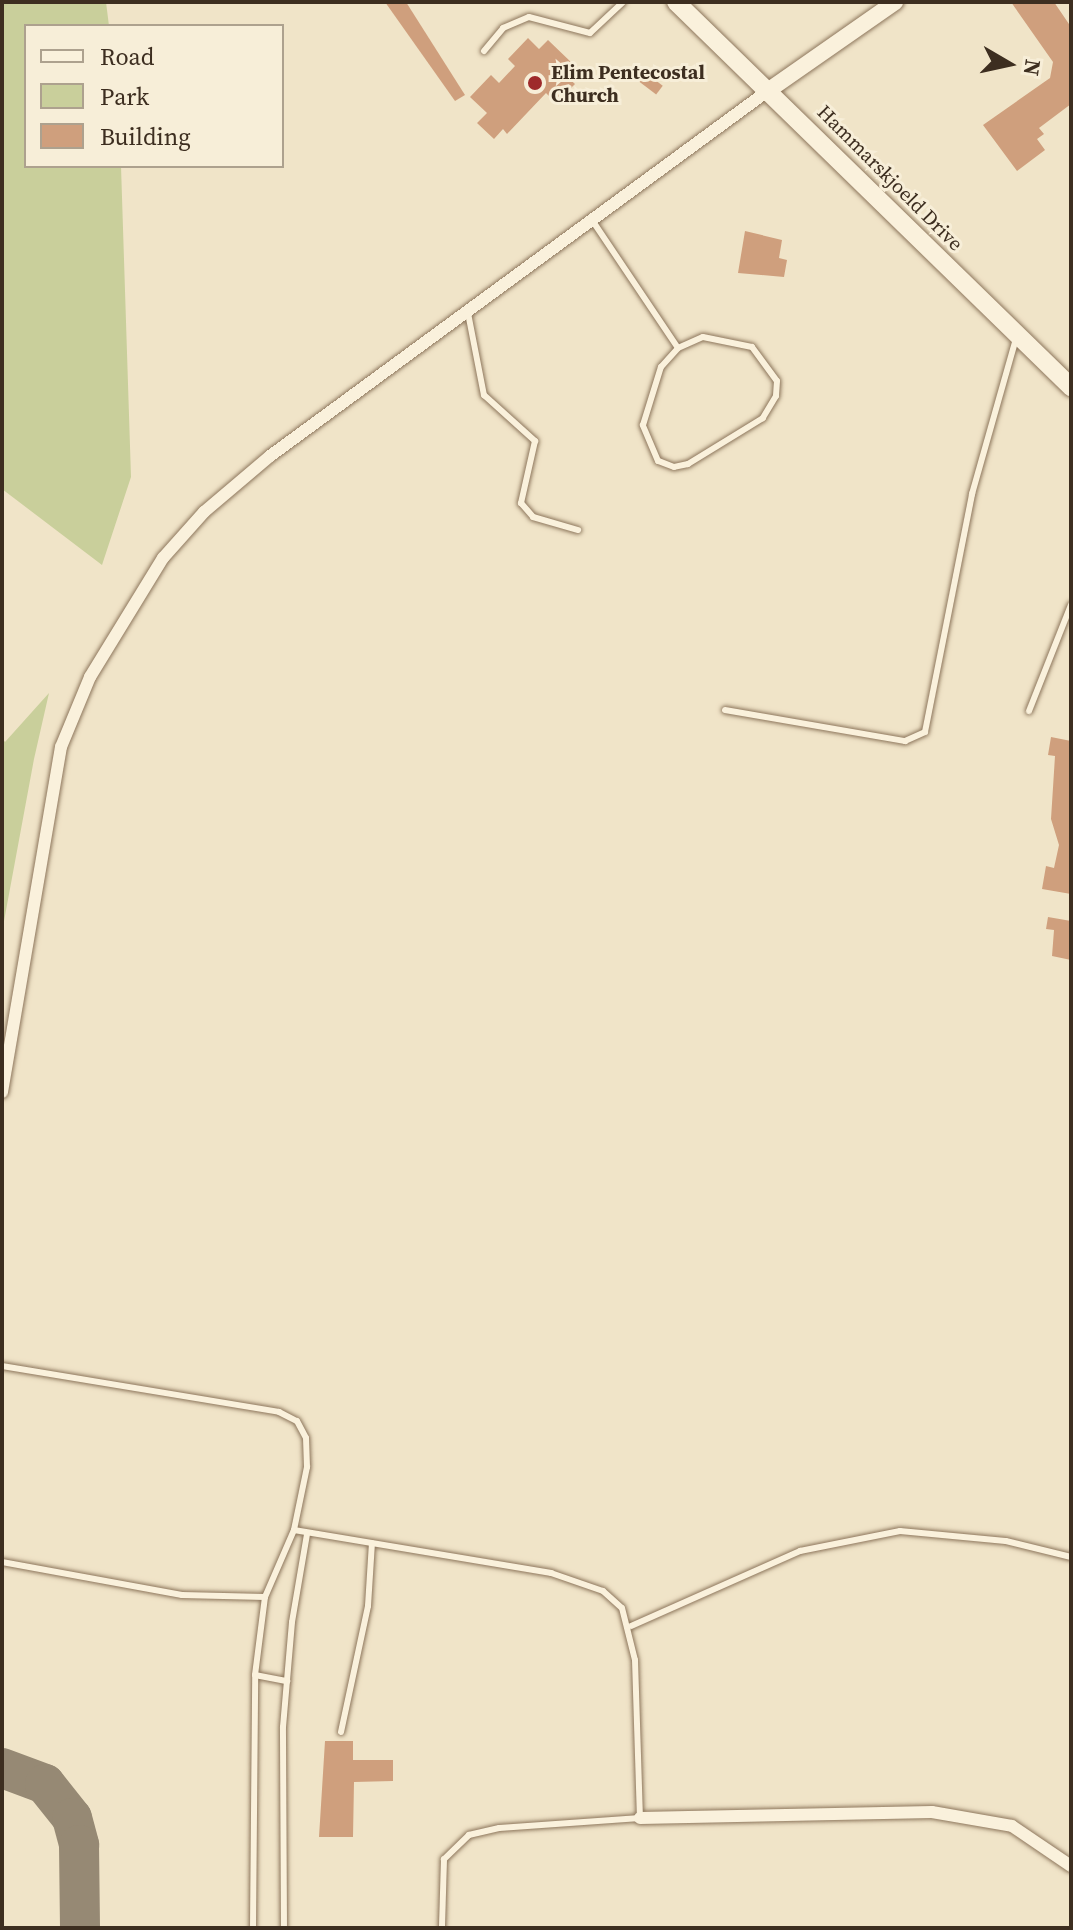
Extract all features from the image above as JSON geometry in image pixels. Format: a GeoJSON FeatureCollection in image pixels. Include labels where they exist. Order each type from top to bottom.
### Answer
{"type":"FeatureCollection","features":[{"type":"Feature","properties":{"kind":"main road","name":"Hammarskjoeld Drive"},"geometry":{"type":"LineString","coordinates":[[676,2],[1071,387]]}},
{"type":"Feature","properties":{"kind":"street"},"geometry":{"type":"LineString","coordinates":[[2,1092],[61,747],[90,677],[122,619],[163,558],[204,512],[270,456],[769,90],[895,2]]}},
{"type":"Feature","properties":{"kind":"street"},"geometry":{"type":"LineString","coordinates":[[640,1818],[932,1812],[1012,1826],[1071,1866]]}},
{"type":"Feature","properties":{"kind":"lane"},"geometry":{"type":"LineString","coordinates":[[484,51],[503,28],[529,17],[590,33],[623,2]]}},
{"type":"Feature","properties":{"kind":"lane"},"geometry":{"type":"LineString","coordinates":[[592,220],[678,348]]}},
{"type":"Feature","properties":{"kind":"lane"},"geometry":{"type":"LineString","coordinates":[[468,313],[484,395],[535,441],[521,503],[533,517],[578,530]]}},
{"type":"Feature","properties":{"kind":"lane"},"geometry":{"type":"LineString","coordinates":[[725,710],[905,741],[925,732],[972,494],[1017,335]]}},
{"type":"Feature","properties":{"kind":"lane"},"geometry":{"type":"LineString","coordinates":[[703,337],[752,347],[777,381],[772,406],[763,418],[688,464],[674,467],[658,461],[646,443],[643,425],[661,367],[678,348],[703,337]]}},
{"type":"Feature","properties":{"kind":"lane"},"geometry":{"type":"LineString","coordinates":[[1029,711],[1071,605]]}},
{"type":"Feature","properties":{"kind":"lane"},"geometry":{"type":"LineString","coordinates":[[2,1366],[244,1405],[297,1421],[306,1438],[307,1467],[294,1530],[265,1597],[255,1675],[253,1928]]}},
{"type":"Feature","properties":{"kind":"lane"},"geometry":{"type":"LineString","coordinates":[[294,1530],[579,1581],[603,1591],[622,1608],[631,1626],[640,1818],[499,1828],[469,1835],[444,1859],[442,1928]]}},
{"type":"Feature","properties":{"kind":"lane"},"geometry":{"type":"LineString","coordinates":[[631,1626],[800,1551],[900,1531],[952,1533],[1071,1557]]}},
{"type":"Feature","properties":{"kind":"lane"},"geometry":{"type":"LineString","coordinates":[[284,1928],[287,1681],[307,1534]]}},
{"type":"Feature","properties":{"kind":"lane"},"geometry":{"type":"LineString","coordinates":[[341,1732],[368,1606],[372,1543]]}},
{"type":"Feature","properties":{"kind":"lane"},"geometry":{"type":"LineString","coordinates":[[2,1562],[182,1595],[265,1597]]}},
{"type":"Feature","properties":{"kind":"lane"},"geometry":{"type":"LineString","coordinates":[[255,1675],[287,1681]]}},
{"type":"Feature","properties":{"kind":"green space"},"geometry":{"type":"Polygon","coordinates":[[[2,2],[106,2],[109,24],[24,24],[24,168],[121,168],[131,477],[102,565],[2,489],[2,2]]]}},
{"type":"Feature","properties":{"kind":"green space"},"geometry":{"type":"Polygon","coordinates":[[[49,693],[2,932],[2,738],[5,742],[49,693]]]}},
{"type":"Feature","properties":{"kind":"building"},"geometry":{"type":"Polygon","coordinates":[[[385,2],[406,2],[465,95],[455,101],[385,2]]]}},
{"type":"Feature","properties":{"kind":"building"},"geometry":{"type":"Polygon","coordinates":[[[1011,2],[1054,2],[1071,27],[1071,104],[1039,128],[1044,134],[1037,139],[1045,150],[1017,171],[983,125],[1050,78],[1053,62],[1011,2]]]}},
{"type":"Feature","properties":{"kind":"building"},"geometry":{"type":"Polygon","coordinates":[[[528,38],[539,49],[548,40],[573,64],[564,74],[575,84],[556,103],[546,93],[507,134],[503,129],[494,139],[477,123],[487,113],[470,97],[491,75],[499,83],[515,66],[508,59],[528,38]]]}},
{"type":"Feature","properties":{"kind":"building"},"geometry":{"type":"Polygon","coordinates":[[[646,73],[663,86],[656,94],[639,82],[646,73]]]}},
{"type":"Feature","properties":{"kind":"building"},"geometry":{"type":"Polygon","coordinates":[[[745,231],[782,240],[779,258],[787,260],[784,277],[738,273],[745,231]]]}},
{"type":"Feature","properties":{"kind":"building"},"geometry":{"type":"Polygon","coordinates":[[[1051,737],[1071,741],[1071,894],[1042,889],[1046,866],[1054,868],[1059,845],[1051,819],[1055,756],[1048,755],[1051,737]]]}},
{"type":"Feature","properties":{"kind":"building"},"geometry":{"type":"Polygon","coordinates":[[[1048,917],[1071,921],[1071,960],[1052,956],[1054,930],[1046,929],[1048,917]]]}},
{"type":"Feature","properties":{"kind":"building"},"geometry":{"type":"Polygon","coordinates":[[[325,1741],[353,1741],[353,1760],[393,1760],[393,1781],[354,1782],[353,1837],[319,1837],[325,1741]]]}},
{"type":"Feature","properties":{"kind":"taxiway"},"geometry":{"type":"LineString","coordinates":[[2,1768],[45,1784],[72,1818],[79,1845],[80,1928]]}},
{"type":"Feature","properties":{"kind":"place","name":"Elim Pentecostal Church"},"geometry":{"type":"Point","coordinates":[535,83]}}]}
